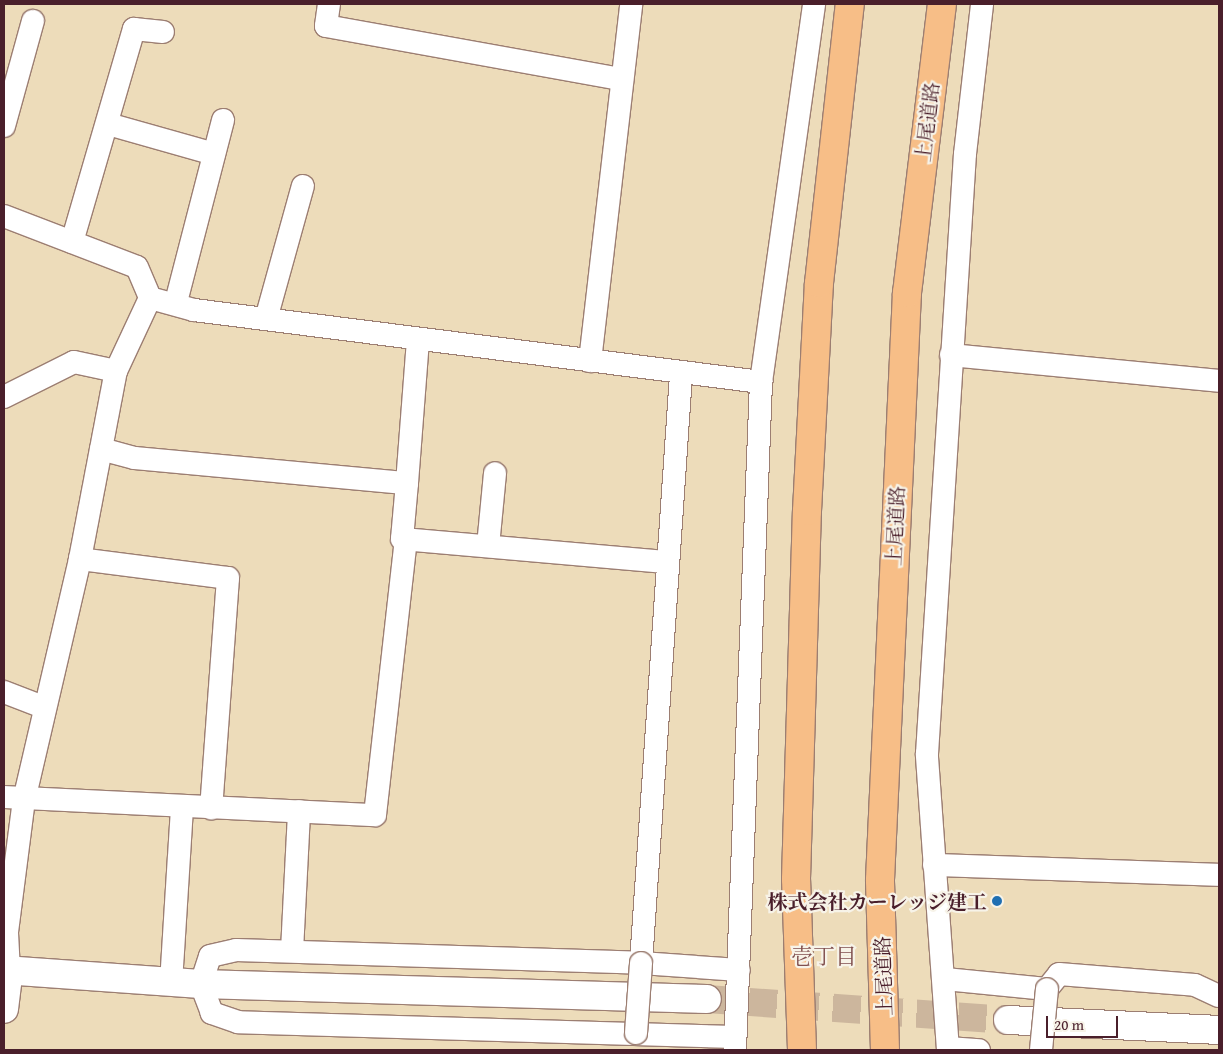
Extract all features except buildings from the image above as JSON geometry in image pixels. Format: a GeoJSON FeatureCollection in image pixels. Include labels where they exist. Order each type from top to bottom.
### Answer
{"type":"FeatureCollection","features":[{"type":"Feature","properties":{"kind":"highway"},"geometry":{"type":"LineString","coordinates":[[802,1050],[796,879],[807,511],[820,284],[850,4]]}},
{"type":"Feature","properties":{"kind":"highway","name":"上尾道路"},"geometry":{"type":"LineString","coordinates":[[885,1050],[880,880],[907,294],[942,4]]}},
{"type":"Feature","properties":{"kind":"street"},"geometry":{"type":"LineString","coordinates":[[329,4],[326,26],[622,79]]}},
{"type":"Feature","properties":{"kind":"street"},"geometry":{"type":"LineString","coordinates":[[590,362],[631,4]]}},
{"type":"Feature","properties":{"kind":"street"},"geometry":{"type":"LineString","coordinates":[[739,970],[641,962],[236,950],[210,956],[201,984],[212,1013],[238,1022],[635,1042],[735,1044],[739,970],[761,382],[814,4]]}},
{"type":"Feature","properties":{"kind":"street"},"geometry":{"type":"LineString","coordinates":[[979,1050],[948,1049],[945,980],[934,865],[928,754],[951,355],[965,154],[982,4]]}},
{"type":"Feature","properties":{"kind":"street"},"geometry":{"type":"LineString","coordinates":[[4,126],[33,21]]}},
{"type":"Feature","properties":{"kind":"street"},"geometry":{"type":"LineString","coordinates":[[72,242],[108,124],[134,29],[163,32]]}},
{"type":"Feature","properties":{"kind":"street"},"geometry":{"type":"LineString","coordinates":[[176,302],[223,120]]}},
{"type":"Feature","properties":{"kind":"street"},"geometry":{"type":"LineString","coordinates":[[108,124],[214,154]]}},
{"type":"Feature","properties":{"kind":"street"},"geometry":{"type":"LineString","coordinates":[[266,319],[303,186]]}},
{"type":"Feature","properties":{"kind":"street"},"geometry":{"type":"LineString","coordinates":[[4,216],[137,267],[150,298],[116,371],[80,559],[43,707],[14,798],[4,1009]]}},
{"type":"Feature","properties":{"kind":"street"},"geometry":{"type":"LineString","coordinates":[[150,298],[176,302],[194,310],[682,375],[761,382]]}},
{"type":"Feature","properties":{"kind":"street"},"geometry":{"type":"LineString","coordinates":[[418,339],[402,539],[666,562]]}},
{"type":"Feature","properties":{"kind":"street"},"geometry":{"type":"LineString","coordinates":[[951,355],[1219,381]]}},
{"type":"Feature","properties":{"kind":"street"},"geometry":{"type":"LineString","coordinates":[[4,397],[74,362],[116,371]]}},
{"type":"Feature","properties":{"kind":"street"},"geometry":{"type":"LineString","coordinates":[[635,1042],[666,562],[682,375]]}},
{"type":"Feature","properties":{"kind":"street"},"geometry":{"type":"LineString","coordinates":[[100,449],[134,458],[406,483]]}},
{"type":"Feature","properties":{"kind":"street"},"geometry":{"type":"LineString","coordinates":[[488,546],[495,472]]}},
{"type":"Feature","properties":{"kind":"street"},"geometry":{"type":"LineString","coordinates":[[14,798],[375,815],[406,539]]}},
{"type":"Feature","properties":{"kind":"street"},"geometry":{"type":"LineString","coordinates":[[80,559],[228,578],[211,808]]}},
{"type":"Feature","properties":{"kind":"street"},"geometry":{"type":"LineString","coordinates":[[4,692],[43,707]]}},
{"type":"Feature","properties":{"kind":"street"},"geometry":{"type":"LineString","coordinates":[[172,983],[182,806]]}},
{"type":"Feature","properties":{"kind":"street"},"geometry":{"type":"LineString","coordinates":[[292,951],[299,812]]}},
{"type":"Feature","properties":{"kind":"street"},"geometry":{"type":"LineString","coordinates":[[934,865],[1219,875]]}},
{"type":"Feature","properties":{"kind":"street"},"geometry":{"type":"LineString","coordinates":[[6,970],[172,983],[707,999]]}},
{"type":"Feature","properties":{"kind":"street"},"geometry":{"type":"LineString","coordinates":[[1040,1050],[1047,989],[1059,974],[1195,985],[1219,996]]}},
{"type":"Feature","properties":{"kind":"street"},"geometry":{"type":"LineString","coordinates":[[945,980],[1047,989]]}},
{"type":"Feature","properties":{"kind":"street"},"geometry":{"type":"LineString","coordinates":[[1008,1020],[1219,1030]]}},
{"type":"Feature","properties":{"kind":"tunnel"},"geometry":{"type":"LineString","coordinates":[[707,999],[1008,1020]]}},
{"type":"Feature","properties":{"kind":"place","name":"株式会社カーレッジ建工"},"geometry":{"type":"Point","coordinates":[997,901]}},
{"type":"Feature","properties":{"kind":"district","name":"壱丁目"},"geometry":{"type":"Point","coordinates":[824,957]}}]}
